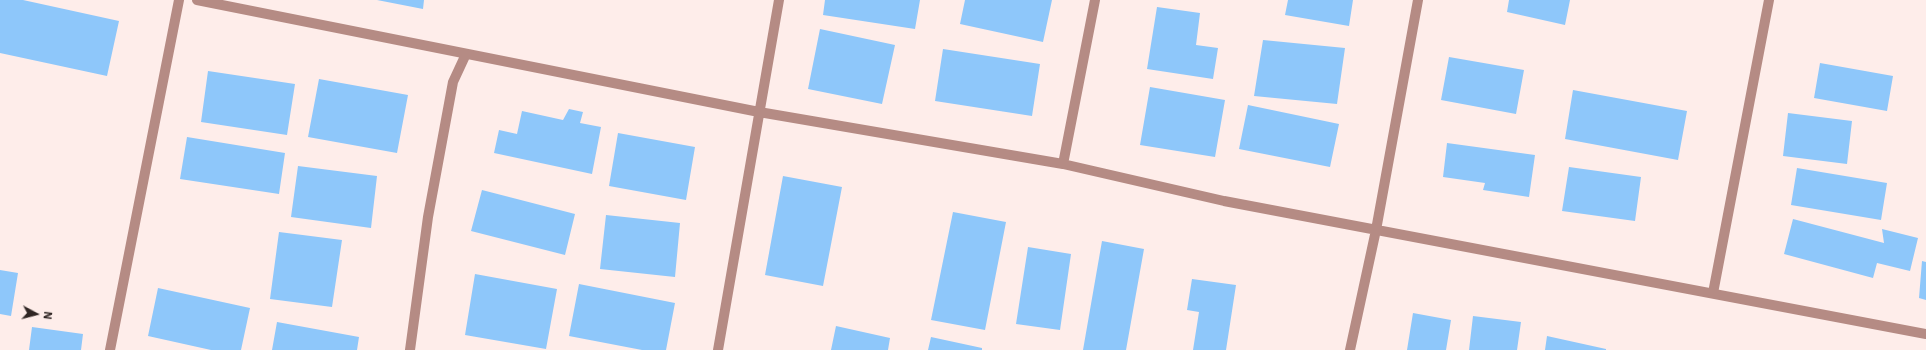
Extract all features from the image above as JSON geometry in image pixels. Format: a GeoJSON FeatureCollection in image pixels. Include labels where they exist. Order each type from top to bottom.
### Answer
{"type":"FeatureCollection","features":[{"type":"Feature","properties":{"kind":"street"},"geometry":{"type":"LineString","coordinates":[[110,350],[179,0]]}},
{"type":"Feature","properties":{"kind":"street"},"geometry":{"type":"LineString","coordinates":[[198,0],[759,112],[1063,164],[1224,202],[1926,334]]}},
{"type":"Feature","properties":{"kind":"street"},"geometry":{"type":"LineString","coordinates":[[718,350],[779,0]]}},
{"type":"Feature","properties":{"kind":"street"},"geometry":{"type":"LineString","coordinates":[[1063,164],[1095,0]]}},
{"type":"Feature","properties":{"kind":"street"},"geometry":{"type":"LineString","coordinates":[[1350,350],[1376,230],[1418,0]]}},
{"type":"Feature","properties":{"kind":"street"},"geometry":{"type":"LineString","coordinates":[[1713,294],[1769,0]]}},
{"type":"Feature","properties":{"kind":"street"},"geometry":{"type":"LineString","coordinates":[[410,350],[428,216],[453,82],[466,54]]}},
{"type":"Feature","properties":{"kind":"building"},"geometry":{"type":"Polygon","coordinates":[[[0,0],[23,0],[119,21],[107,76],[0,53],[0,0]]]}},
{"type":"Feature","properties":{"kind":"building"},"geometry":{"type":"Polygon","coordinates":[[[377,0],[424,0],[423,9],[377,0]]]}},
{"type":"Feature","properties":{"kind":"building"},"geometry":{"type":"Polygon","coordinates":[[[825,0],[920,0],[915,29],[823,15],[825,0]]]}},
{"type":"Feature","properties":{"kind":"building"},"geometry":{"type":"Polygon","coordinates":[[[965,0],[1052,0],[1043,42],[960,24],[965,0]]]}},
{"type":"Feature","properties":{"kind":"building"},"geometry":{"type":"Polygon","coordinates":[[[1288,0],[1353,0],[1349,26],[1285,15],[1288,0]]]}},
{"type":"Feature","properties":{"kind":"building"},"geometry":{"type":"Polygon","coordinates":[[[1509,0],[1570,0],[1565,25],[1507,12],[1509,0]]]}},
{"type":"Feature","properties":{"kind":"building"},"geometry":{"type":"Polygon","coordinates":[[[1157,7],[1200,13],[1196,45],[1218,48],[1213,79],[1147,69],[1157,7]]]}},
{"type":"Feature","properties":{"kind":"building"},"geometry":{"type":"Polygon","coordinates":[[[820,29],[895,45],[882,104],[808,89],[820,29]]]}},
{"type":"Feature","properties":{"kind":"building"},"geometry":{"type":"Polygon","coordinates":[[[1263,40],[1345,48],[1337,104],[1254,96],[1263,40]]]}},
{"type":"Feature","properties":{"kind":"building"},"geometry":{"type":"Polygon","coordinates":[[[943,49],[1040,64],[1032,116],[935,101],[943,49]]]}},
{"type":"Feature","properties":{"kind":"building"},"geometry":{"type":"Polygon","coordinates":[[[1449,57],[1524,70],[1516,114],[1441,100],[1449,57]]]}},
{"type":"Feature","properties":{"kind":"building"},"geometry":{"type":"Polygon","coordinates":[[[1820,63],[1893,76],[1887,111],[1814,98],[1820,63]]]}},
{"type":"Feature","properties":{"kind":"building"},"geometry":{"type":"Polygon","coordinates":[[[208,71],[295,84],[287,135],[201,122],[208,71]]]}},
{"type":"Feature","properties":{"kind":"building"},"geometry":{"type":"Polygon","coordinates":[[[319,79],[408,95],[397,153],[308,137],[319,79]]]}},
{"type":"Feature","properties":{"kind":"building"},"geometry":{"type":"Polygon","coordinates":[[[1150,87],[1225,100],[1215,157],[1140,145],[1150,87]]]}},
{"type":"Feature","properties":{"kind":"building"},"geometry":{"type":"Polygon","coordinates":[[[1573,90],[1687,111],[1678,160],[1565,139],[1573,90]]]}},
{"type":"Feature","properties":{"kind":"building"},"geometry":{"type":"Polygon","coordinates":[[[1248,105],[1339,124],[1330,167],[1239,149],[1248,105]]]}},
{"type":"Feature","properties":{"kind":"building"},"geometry":{"type":"Polygon","coordinates":[[[569,109],[583,112],[580,123],[601,127],[592,174],[494,153],[499,130],[517,134],[522,111],[563,120],[569,109]]]}},
{"type":"Feature","properties":{"kind":"building"},"geometry":{"type":"Polygon","coordinates":[[[1788,113],[1852,121],[1847,164],[1783,156],[1788,113]]]}},
{"type":"Feature","properties":{"kind":"building"},"geometry":{"type":"Polygon","coordinates":[[[618,133],[695,147],[686,200],[609,186],[618,133]]]}},
{"type":"Feature","properties":{"kind":"building"},"geometry":{"type":"Polygon","coordinates":[[[187,137],[285,153],[279,194],[180,179],[187,137]]]}},
{"type":"Feature","properties":{"kind":"building"},"geometry":{"type":"Polygon","coordinates":[[[1447,143],[1535,155],[1529,197],[1483,190],[1485,183],[1443,177],[1447,143]]]}},
{"type":"Feature","properties":{"kind":"building"},"geometry":{"type":"Polygon","coordinates":[[[298,166],[377,176],[371,228],[291,217],[298,166]]]}},
{"type":"Feature","properties":{"kind":"building"},"geometry":{"type":"Polygon","coordinates":[[[1569,167],[1641,177],[1635,221],[1562,211],[1569,167]]]}},
{"type":"Feature","properties":{"kind":"building"},"geometry":{"type":"Polygon","coordinates":[[[1797,168],[1887,183],[1881,220],[1791,205],[1797,168]]]}},
{"type":"Feature","properties":{"kind":"building"},"geometry":{"type":"Polygon","coordinates":[[[783,176],[842,187],[823,286],[765,275],[783,176]]]}},
{"type":"Feature","properties":{"kind":"building"},"geometry":{"type":"Polygon","coordinates":[[[482,190],[575,214],[565,255],[471,231],[482,190]]]}},
{"type":"Feature","properties":{"kind":"building"},"geometry":{"type":"Polygon","coordinates":[[[953,212],[1006,222],[985,330],[931,320],[953,212]]]}},
{"type":"Feature","properties":{"kind":"building"},"geometry":{"type":"Polygon","coordinates":[[[606,215],[680,223],[675,277],[600,269],[606,215]]]}},
{"type":"Feature","properties":{"kind":"building"},"geometry":{"type":"Polygon","coordinates":[[[1793,219],[1884,243],[1882,229],[1918,238],[1910,271],[1877,263],[1873,278],[1784,254],[1793,219]]]}},
{"type":"Feature","properties":{"kind":"building"},"geometry":{"type":"Polygon","coordinates":[[[279,232],[342,240],[332,307],[270,299],[279,232]]]}},
{"type":"Feature","properties":{"kind":"building"},"geometry":{"type":"Polygon","coordinates":[[[1102,241],[1144,249],[1126,350],[1083,350],[1102,241]]]}},
{"type":"Feature","properties":{"kind":"building"},"geometry":{"type":"Polygon","coordinates":[[[1028,247],[1071,254],[1060,330],[1016,324],[1028,247]]]}},
{"type":"Feature","properties":{"kind":"building"},"geometry":{"type":"Polygon","coordinates":[[[1922,261],[1926,262],[1926,300],[1919,298],[1922,261]]]}},
{"type":"Feature","properties":{"kind":"building"},"geometry":{"type":"Polygon","coordinates":[[[0,270],[18,273],[11,316],[0,314],[0,270]]]}},
{"type":"Feature","properties":{"kind":"building"},"geometry":{"type":"Polygon","coordinates":[[[475,274],[557,289],[546,349],[465,335],[475,274]]]}},
{"type":"Feature","properties":{"kind":"building"},"geometry":{"type":"Polygon","coordinates":[[[1192,279],[1236,285],[1226,350],[1193,350],[1199,312],[1187,310],[1192,279]]]}},
{"type":"Feature","properties":{"kind":"building"},"geometry":{"type":"Polygon","coordinates":[[[579,284],[675,303],[666,350],[642,350],[569,336],[579,284]]]}},
{"type":"Feature","properties":{"kind":"building"},"geometry":{"type":"Polygon","coordinates":[[[158,288],[250,308],[241,350],[211,350],[148,336],[158,288]]]}},
{"type":"Feature","properties":{"kind":"building"},"geometry":{"type":"Polygon","coordinates":[[[1413,313],[1451,320],[1446,350],[1407,350],[1413,313]]]}},
{"type":"Feature","properties":{"kind":"building"},"geometry":{"type":"Polygon","coordinates":[[[1473,316],[1521,322],[1517,350],[1469,350],[1473,316]]]}},
{"type":"Feature","properties":{"kind":"building"},"geometry":{"type":"Polygon","coordinates":[[[277,322],[359,337],[357,350],[272,350],[277,322]]]}},
{"type":"Feature","properties":{"kind":"building"},"geometry":{"type":"Polygon","coordinates":[[[836,326],[890,338],[888,350],[831,350],[836,326]]]}},
{"type":"Feature","properties":{"kind":"building"},"geometry":{"type":"Polygon","coordinates":[[[32,327],[83,334],[81,350],[29,350],[32,327]]]}},
{"type":"Feature","properties":{"kind":"building"},"geometry":{"type":"Polygon","coordinates":[[[1547,336],[1606,349],[1606,350],[1545,350],[1547,336]]]}},
{"type":"Feature","properties":{"kind":"building"},"geometry":{"type":"Polygon","coordinates":[[[931,337],[982,348],[982,350],[928,350],[931,337]]]}}]}
